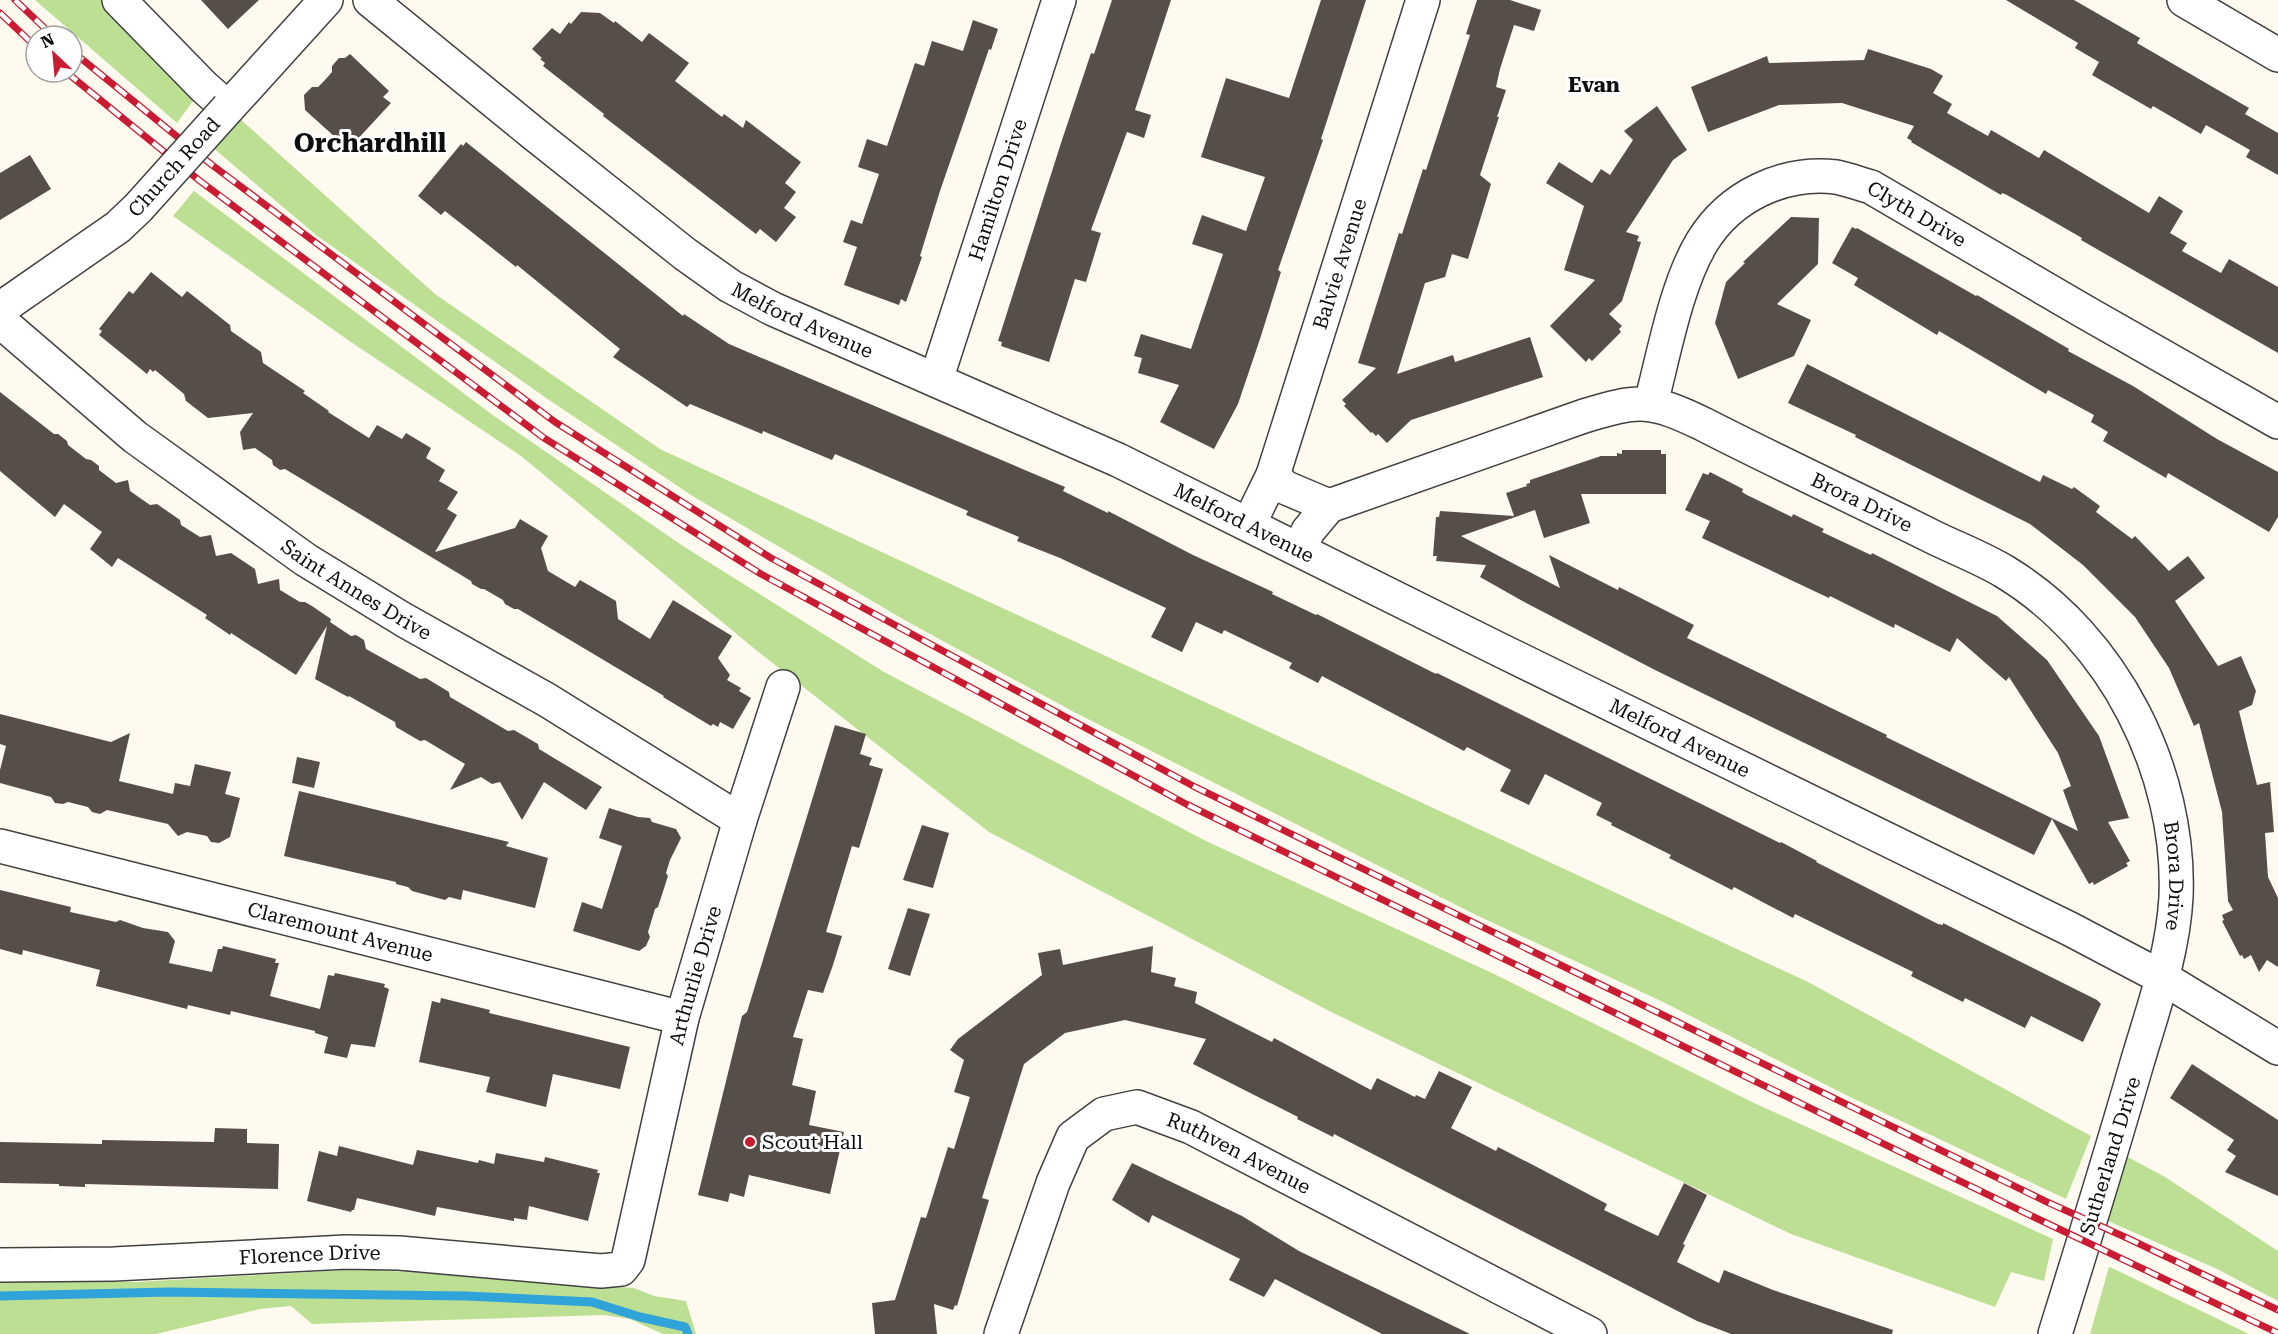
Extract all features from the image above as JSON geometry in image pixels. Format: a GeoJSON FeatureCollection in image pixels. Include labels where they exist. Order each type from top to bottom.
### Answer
{"type":"FeatureCollection","features":[{"type":"Feature","properties":{"kind":"street"},"geometry":{"type":"LineString","coordinates":[[119,0],[204,87],[228,108]]}},
{"type":"Feature","properties":{"kind":"street","name":"Church Road"},"geometry":{"type":"LineString","coordinates":[[0,309],[118,227],[138,208],[326,0]]}},
{"type":"Feature","properties":{"kind":"street","name":"Melford Avenue"},"geometry":{"type":"LineString","coordinates":[[370,0],[624,206],[730,286],[773,309],[1118,460],[1300,549],[1494,647],[2070,929],[2163,978],[2278,1048]]}},
{"type":"Feature","properties":{"kind":"street","name":"Hamilton Drive"},"geometry":{"type":"LineString","coordinates":[[936,380],[1059,0]]}},
{"type":"Feature","properties":{"kind":"street","name":"Balvie Avenue"},"geometry":{"type":"LineString","coordinates":[[1249,524],[1273,475],[1423,0]]}},
{"type":"Feature","properties":{"kind":"street"},"geometry":{"type":"LineString","coordinates":[[2184,0],[2278,55]]}},
{"type":"Feature","properties":{"kind":"street","name":"Clyth Drive"},"geometry":{"type":"LineString","coordinates":[[1651,404],[1676,308],[1703,241],[1725,214],[1750,194],[1780,182],[1808,176],[1838,177],[1871,187],[2075,307],[2278,422]]}},
{"type":"Feature","properties":{"kind":"street","name":"Saint Annes Drive"},"geometry":{"type":"LineString","coordinates":[[0,321],[135,437],[306,560],[404,620],[547,700],[740,820]]}},
{"type":"Feature","properties":{"kind":"street","name":"Brora Drive"},"geometry":{"type":"LineString","coordinates":[[1329,506],[1593,413],[1621,405],[1651,404],[1674,410],[2005,572],[2034,593],[2067,622],[2107,670],[2126,701],[2155,763],[2167,802],[2176,863],[2173,926],[2163,978]]}},
{"type":"Feature","properties":{"kind":"street"},"geometry":{"type":"LineString","coordinates":[[1273,475],[1284,487],[1329,506],[1308,531],[1300,549]]}},
{"type":"Feature","properties":{"kind":"street","name":"Arthurlie Drive"},"geometry":{"type":"LineString","coordinates":[[621,1269],[628,1260],[682,1018],[740,820],[783,687]]}},
{"type":"Feature","properties":{"kind":"street","name":"Claremount Avenue"},"geometry":{"type":"LineString","coordinates":[[0,846],[682,1018]]}},
{"type":"Feature","properties":{"kind":"street","name":"Sutherland Drive"},"geometry":{"type":"LineString","coordinates":[[2055,1334],[2100,1192],[2163,978]]}},
{"type":"Feature","properties":{"kind":"street","name":"Ruthven Avenue"},"geometry":{"type":"LineString","coordinates":[[1001,1334],[1053,1183],[1073,1137],[1104,1114],[1137,1107],[1191,1127],[1590,1334]]}},
{"type":"Feature","properties":{"kind":"street","name":"Florence Drive"},"geometry":{"type":"LineString","coordinates":[[0,1265],[114,1264],[346,1252],[399,1253],[601,1271],[621,1269]]}},
{"type":"Feature","properties":{"kind":"green space"},"geometry":{"type":"Polygon","coordinates":[[[35,0],[105,0],[195,89],[193,101],[177,123],[84,42],[84,24],[63,24],[35,0]]]}},
{"type":"Feature","properties":{"kind":"green space"},"geometry":{"type":"Polygon","coordinates":[[[239,118],[435,294],[660,449],[1808,982],[2091,1136],[2066,1199],[1846,1095],[1661,1001],[1476,915],[1074,712],[908,622],[694,497],[546,398],[316,235],[211,146],[239,118]]]}},
{"type":"Feature","properties":{"kind":"green space"},"geometry":{"type":"Polygon","coordinates":[[[194,191],[494,416],[683,546],[884,672],[1206,841],[1492,973],[1752,1102],[2053,1239],[2044,1281],[2011,1272],[1995,1307],[1791,1234],[1331,1012],[989,832],[756,650],[521,456],[348,340],[173,216],[194,191]]]}},
{"type":"Feature","properties":{"kind":"green space"},"geometry":{"type":"Polygon","coordinates":[[[2126,1156],[2165,1177],[2278,1251],[2278,1301],[2217,1269],[2108,1221],[2126,1156]]]}},
{"type":"Feature","properties":{"kind":"green space"},"geometry":{"type":"Polygon","coordinates":[[[2110,1267],[2249,1334],[2090,1334],[2110,1267]]]}},
{"type":"Feature","properties":{"kind":"green space"},"geometry":{"type":"Polygon","coordinates":[[[363,1269],[634,1288],[654,1296],[686,1301],[696,1334],[663,1334],[630,1319],[604,1315],[312,1324],[291,1306],[260,1309],[156,1334],[0,1334],[0,1282],[136,1282],[363,1269]]]}},
{"type":"Feature","properties":{"kind":"building"},"geometry":{"type":"Polygon","coordinates":[[[201,0],[259,0],[228,29],[201,0]]]}},
{"type":"Feature","properties":{"kind":"building"},"geometry":{"type":"Polygon","coordinates":[[[1112,0],[1171,0],[1135,110],[1151,115],[1144,138],[1127,132],[1091,230],[1101,233],[1086,282],[1075,279],[1049,362],[1001,346],[1002,342],[998,341],[1091,53],[1094,54],[1112,0]]]}},
{"type":"Feature","properties":{"kind":"building"},"geometry":{"type":"Polygon","coordinates":[[[1321,0],[1366,0],[1321,139],[1323,140],[1278,270],[1281,272],[1238,404],[1214,449],[1160,422],[1179,385],[1138,373],[1142,358],[1134,356],[1141,334],[1191,349],[1223,254],[1192,244],[1202,215],[1246,231],[1265,177],[1201,157],[1226,78],[1289,98],[1321,0]]]}},
{"type":"Feature","properties":{"kind":"building"},"geometry":{"type":"Polygon","coordinates":[[[1477,0],[1510,0],[1541,10],[1534,31],[1514,25],[1500,69],[1496,87],[1506,90],[1480,175],[1491,184],[1468,259],[1452,254],[1445,277],[1425,283],[1397,374],[1453,355],[1455,362],[1530,337],[1543,377],[1411,420],[1387,443],[1378,434],[1376,436],[1371,433],[1344,406],[1346,404],[1342,400],[1376,368],[1358,363],[1399,233],[1402,234],[1423,169],[1426,170],[1470,35],[1466,34],[1477,0]]]}},
{"type":"Feature","properties":{"kind":"building"},"geometry":{"type":"Polygon","coordinates":[[[2006,0],[2074,0],[2140,38],[2137,43],[2249,108],[2245,114],[2278,133],[2278,175],[2246,157],[2250,150],[2206,125],[2201,134],[2153,106],[2151,109],[2092,75],[2099,62],[2075,48],[2078,43],[2006,0]]]}},
{"type":"Feature","properties":{"kind":"building"},"geometry":{"type":"Polygon","coordinates":[[[581,12],[600,13],[614,23],[615,21],[642,42],[649,33],[689,63],[675,81],[722,117],[724,114],[743,128],[746,120],[801,162],[785,183],[796,192],[784,208],[796,217],[776,242],[760,229],[756,234],[603,116],[604,114],[543,66],[545,63],[540,59],[542,58],[532,49],[552,28],[560,34],[581,12]]]}},
{"type":"Feature","properties":{"kind":"building"},"geometry":{"type":"Polygon","coordinates":[[[973,20],[998,29],[940,191],[920,256],[922,257],[906,302],[901,299],[899,305],[844,285],[857,247],[843,242],[851,220],[862,224],[879,174],[858,167],[867,139],[887,146],[915,63],[924,66],[932,41],[963,51],[973,20]]]}},
{"type":"Feature","properties":{"kind":"building"},"geometry":{"type":"Polygon","coordinates":[[[1868,49],[1931,69],[1943,76],[1933,93],[1952,104],[1947,113],[1988,136],[1991,130],[2039,158],[2044,150],[2149,213],[2159,196],[2183,211],[2170,233],[2187,243],[2182,251],[2221,273],[2229,259],[2278,287],[2278,353],[2081,240],[2082,238],[2007,195],[2002,193],[2001,195],[1911,142],[1907,138],[1914,126],[1842,103],[1779,105],[1708,132],[1691,87],[1767,56],[1769,63],[1864,60],[1868,49]]]}},
{"type":"Feature","properties":{"kind":"building"},"geometry":{"type":"Polygon","coordinates":[[[350,54],[389,91],[383,97],[391,103],[355,142],[346,134],[341,140],[335,137],[305,110],[304,95],[312,87],[318,87],[325,80],[339,58],[345,58],[350,54]]]}},
{"type":"Feature","properties":{"kind":"building"},"geometry":{"type":"Polygon","coordinates":[[[1657,106],[1687,150],[1673,160],[1626,232],[1639,236],[1637,241],[1641,242],[1622,301],[1609,314],[1622,326],[1619,329],[1621,332],[1592,361],[1589,358],[1586,362],[1550,326],[1595,280],[1564,270],[1584,206],[1546,183],[1559,162],[1592,183],[1601,169],[1610,175],[1633,140],[1624,131],[1657,106]]]}},
{"type":"Feature","properties":{"kind":"building"},"geometry":{"type":"Polygon","coordinates":[[[466,142],[683,316],[684,314],[729,344],[1065,487],[1063,491],[1781,842],[1938,924],[1943,925],[1943,923],[2097,1000],[2101,1004],[2083,1042],[2031,1016],[2025,1028],[1965,998],[1963,1002],[1911,976],[1913,972],[1795,914],[1793,918],[1734,887],[1732,890],[1669,858],[1671,855],[1611,825],[1612,823],[1596,815],[1602,803],[1545,774],[1529,805],[1500,791],[1511,770],[1467,747],[1464,751],[1322,676],[1318,683],[1289,668],[1292,663],[1224,630],[1222,634],[1196,622],[1182,652],[1151,637],[1166,608],[1060,558],[1017,541],[1019,537],[966,515],[968,511],[835,454],[832,460],[690,404],[687,407],[613,357],[620,349],[517,265],[516,267],[445,211],[441,215],[418,196],[461,144],[463,146],[466,142]]]}},
{"type":"Feature","properties":{"kind":"building"},"geometry":{"type":"Polygon","coordinates":[[[30,155],[51,189],[0,220],[0,173],[30,155]]]}},
{"type":"Feature","properties":{"kind":"building"},"geometry":{"type":"Polygon","coordinates":[[[1791,217],[1819,218],[1818,264],[1777,304],[1811,320],[1794,356],[1738,379],[1715,323],[1726,282],[1745,263],[1743,262],[1791,217]]]}},
{"type":"Feature","properties":{"kind":"building"},"geometry":{"type":"Polygon","coordinates":[[[1852,227],[1977,295],[2069,349],[2068,351],[2133,386],[2217,439],[2278,472],[2278,517],[2269,532],[2168,473],[2166,478],[2103,441],[2108,432],[2091,422],[2094,415],[2048,390],[2046,394],[1939,331],[1937,335],[1854,285],[1858,278],[1832,263],[1852,227]]]}},
{"type":"Feature","properties":{"kind":"building"},"geometry":{"type":"Polygon","coordinates":[[[151,272],[182,297],[187,291],[230,325],[231,331],[261,352],[263,363],[305,391],[303,393],[328,412],[369,438],[377,425],[402,439],[406,433],[431,448],[426,458],[445,470],[439,481],[458,492],[447,509],[457,515],[435,552],[515,528],[520,519],[548,536],[541,548],[548,571],[575,587],[580,580],[616,601],[618,619],[650,639],[673,600],[732,636],[718,658],[730,675],[727,680],[741,688],[739,691],[751,698],[733,729],[720,722],[718,727],[713,724],[711,726],[518,609],[505,604],[503,600],[472,584],[471,581],[285,469],[280,470],[273,465],[272,460],[255,448],[243,450],[240,432],[253,413],[208,418],[186,401],[184,394],[155,370],[153,372],[150,369],[147,374],[99,335],[102,331],[99,329],[129,291],[133,294],[151,272]]]}},
{"type":"Feature","properties":{"kind":"building"},"geometry":{"type":"Polygon","coordinates":[[[1807,364],[2040,482],[2043,475],[2072,489],[2074,487],[2100,506],[2096,512],[2132,539],[2135,536],[2169,571],[2188,556],[2205,578],[2175,601],[2218,666],[2241,656],[2256,691],[2252,705],[2239,711],[2257,785],[2270,782],[2274,832],[2265,833],[2268,877],[2278,898],[2278,967],[2267,960],[2259,972],[2251,955],[2244,959],[2242,955],[2240,956],[2222,921],[2224,920],[2222,915],[2233,910],[2228,901],[2222,812],[2199,723],[2194,726],[2169,668],[2135,617],[2083,565],[2030,524],[1788,403],[1807,364]]]}},
{"type":"Feature","properties":{"kind":"building"},"geometry":{"type":"Polygon","coordinates":[[[0,392],[54,434],[58,434],[67,441],[68,445],[86,459],[99,466],[99,470],[116,483],[128,480],[130,491],[150,505],[157,504],[180,520],[181,525],[200,537],[211,535],[216,556],[231,553],[255,569],[258,584],[279,579],[280,590],[312,606],[351,636],[356,635],[364,640],[366,649],[420,679],[426,678],[449,692],[450,697],[508,731],[514,730],[538,744],[539,749],[602,787],[586,810],[544,782],[522,820],[500,782],[492,784],[481,777],[450,790],[465,764],[425,740],[420,741],[396,727],[395,722],[315,679],[327,626],[296,675],[231,633],[230,635],[205,618],[207,615],[118,558],[112,567],[90,549],[102,532],[64,504],[55,517],[0,471],[0,392]]]}},
{"type":"Feature","properties":{"kind":"building"},"geometry":{"type":"Polygon","coordinates":[[[1622,450],[1661,450],[1661,454],[1666,454],[1666,494],[1581,494],[1590,523],[1544,538],[1535,510],[1461,536],[1560,588],[1549,555],[1618,590],[1619,587],[1694,625],[1687,638],[2078,831],[2063,790],[2071,786],[2058,753],[2009,677],[2006,681],[1957,638],[1950,652],[1895,624],[1894,628],[1830,596],[1829,598],[1702,538],[1710,521],[1685,510],[1703,473],[1708,475],[1710,472],[1743,489],[1742,492],[1747,495],[1792,517],[1793,514],[1824,529],[1822,532],[1871,555],[1872,553],[1997,616],[2047,660],[2099,736],[2129,818],[2108,822],[2130,861],[2126,863],[2128,866],[2094,885],[2093,882],[2089,884],[2052,819],[2034,855],[1655,670],[1528,604],[1480,577],[1486,565],[1436,561],[1437,556],[1433,556],[1436,517],[1439,517],[1440,511],[1514,516],[1506,493],[1527,486],[1530,480],[1601,456],[1617,456],[1617,453],[1622,454],[1622,450]]]}},
{"type":"Feature","properties":{"kind":"building"},"geometry":{"type":"Polygon","coordinates":[[[0,714],[111,742],[130,733],[119,781],[173,794],[175,783],[190,786],[195,764],[231,772],[225,794],[240,798],[230,837],[219,843],[211,842],[207,836],[187,832],[178,836],[168,824],[107,810],[100,814],[92,812],[88,807],[68,802],[55,803],[51,797],[0,783],[0,770],[6,746],[0,744],[0,714]]]}},
{"type":"Feature","properties":{"kind":"building"},"geometry":{"type":"Polygon","coordinates":[[[835,725],[866,734],[860,754],[872,758],[869,765],[883,769],[859,848],[852,846],[826,932],[842,936],[833,965],[823,993],[808,990],[793,1037],[803,1039],[792,1085],[816,1091],[809,1125],[844,1132],[830,1194],[749,1175],[744,1197],[730,1193],[728,1202],[698,1195],[742,1016],[747,1012],[835,725]]]}},
{"type":"Feature","properties":{"kind":"building"},"geometry":{"type":"Polygon","coordinates":[[[297,757],[320,762],[314,788],[292,783],[297,757]]]}},
{"type":"Feature","properties":{"kind":"building"},"geometry":{"type":"Polygon","coordinates":[[[299,791],[509,842],[506,846],[548,858],[535,908],[463,890],[461,900],[449,897],[445,900],[412,891],[396,882],[284,856],[299,791]]]}},
{"type":"Feature","properties":{"kind":"building"},"geometry":{"type":"Polygon","coordinates":[[[609,808],[638,817],[650,818],[652,822],[676,829],[681,838],[670,860],[666,873],[668,876],[648,932],[650,937],[646,946],[639,951],[573,931],[582,902],[602,909],[622,846],[599,838],[609,808]]]}},
{"type":"Feature","properties":{"kind":"building"},"geometry":{"type":"Polygon","coordinates":[[[922,825],[949,833],[933,888],[903,880],[922,825]]]}},
{"type":"Feature","properties":{"kind":"building"},"geometry":{"type":"Polygon","coordinates":[[[0,890],[71,907],[70,912],[116,922],[120,920],[143,928],[168,932],[175,941],[169,963],[212,972],[218,949],[222,949],[223,946],[276,959],[275,963],[279,963],[270,996],[320,1009],[328,975],[334,976],[335,973],[385,984],[384,987],[389,989],[375,1047],[351,1044],[347,1058],[324,1053],[328,1037],[315,1033],[315,1031],[231,1011],[230,1015],[188,1005],[187,1009],[96,986],[100,970],[23,950],[22,955],[0,949],[0,890]]]}},
{"type":"Feature","properties":{"kind":"building"},"geometry":{"type":"Polygon","coordinates":[[[908,908],[930,914],[910,976],[888,969],[908,908]]]}},
{"type":"Feature","properties":{"kind":"building"},"geometry":{"type":"Polygon","coordinates":[[[1153,946],[1151,972],[1176,978],[1174,986],[1197,992],[1195,1003],[1272,1042],[1274,1038],[1371,1090],[1377,1078],[1415,1097],[1416,1095],[1425,1099],[1439,1071],[1472,1087],[1451,1128],[1496,1151],[1498,1147],[1535,1166],[1607,1204],[1604,1210],[1658,1236],[1684,1183],[1707,1195],[1683,1244],[1685,1245],[1677,1262],[1719,1283],[1724,1270],[1773,1290],[1893,1330],[1892,1334],[1731,1334],[1697,1321],[1193,1064],[1206,1039],[1125,1020],[1065,1033],[1024,1064],[982,1198],[989,1200],[957,1306],[955,1305],[953,1310],[934,1304],[937,1334],[875,1334],[872,1303],[895,1300],[921,1217],[926,1218],[948,1147],[954,1149],[970,1097],[954,1092],[964,1060],[950,1050],[958,1039],[1042,975],[1038,953],[1060,949],[1063,965],[1153,946]]]}},
{"type":"Feature","properties":{"kind":"building"},"geometry":{"type":"Polygon","coordinates":[[[441,998],[490,1010],[489,1013],[630,1047],[620,1089],[553,1074],[546,1107],[486,1092],[490,1077],[419,1062],[432,1001],[440,1003],[441,998]]]}},
{"type":"Feature","properties":{"kind":"building"},"geometry":{"type":"Polygon","coordinates":[[[2192,1064],[2278,1120],[2278,1196],[2225,1172],[2236,1156],[2227,1150],[2234,1140],[2170,1098],[2192,1064]]]}},
{"type":"Feature","properties":{"kind":"building"},"geometry":{"type":"Polygon","coordinates":[[[215,1128],[247,1129],[247,1143],[279,1144],[278,1189],[85,1184],[85,1187],[0,1183],[0,1142],[102,1144],[102,1140],[214,1142],[215,1128]]]}},
{"type":"Feature","properties":{"kind":"building"},"geometry":{"type":"Polygon","coordinates":[[[339,1146],[413,1165],[417,1150],[478,1163],[479,1160],[494,1164],[496,1153],[544,1162],[545,1157],[598,1170],[597,1173],[600,1173],[588,1221],[529,1206],[527,1220],[514,1218],[514,1221],[437,1207],[435,1216],[357,1198],[354,1210],[351,1212],[307,1201],[319,1151],[337,1156],[339,1146]]]}},
{"type":"Feature","properties":{"kind":"building"},"geometry":{"type":"Polygon","coordinates":[[[1132,1163],[1242,1216],[1299,1251],[1470,1334],[1382,1334],[1275,1279],[1264,1297],[1229,1280],[1240,1259],[1152,1215],[1149,1223],[1112,1200],[1132,1163]]]}},
{"type":"Feature","properties":{"kind":"waterway"},"geometry":{"type":"LineString","coordinates":[[0,1296],[169,1292],[466,1296],[592,1302],[640,1317],[685,1327],[688,1334]]}},
{"type":"Feature","properties":{"kind":"railway"},"geometry":{"type":"LineString","coordinates":[[15,0],[40,24]]}},
{"type":"Feature","properties":{"kind":"railway"},"geometry":{"type":"LineString","coordinates":[[0,13],[24,36]]}},
{"type":"Feature","properties":{"kind":"railway"},"geometry":{"type":"LineString","coordinates":[[84,61],[212,165],[555,422],[771,558],[1195,787],[2047,1202],[2278,1310]]}},
{"type":"Feature","properties":{"kind":"railway"},"geometry":{"type":"LineString","coordinates":[[81,84],[200,181],[544,438],[761,574],[1186,804],[2038,1219],[2278,1333]]}},
{"type":"Feature","properties":{"kind":"place","name":"Scout Hall"},"geometry":{"type":"Point","coordinates":[750,1142]}},
{"type":"Feature","properties":{"kind":"district","name":"Evan"},"geometry":{"type":"Point","coordinates":[1594,85]}},
{"type":"Feature","properties":{"kind":"district","name":"Orchardhill"},"geometry":{"type":"Point","coordinates":[370,143]}}]}
